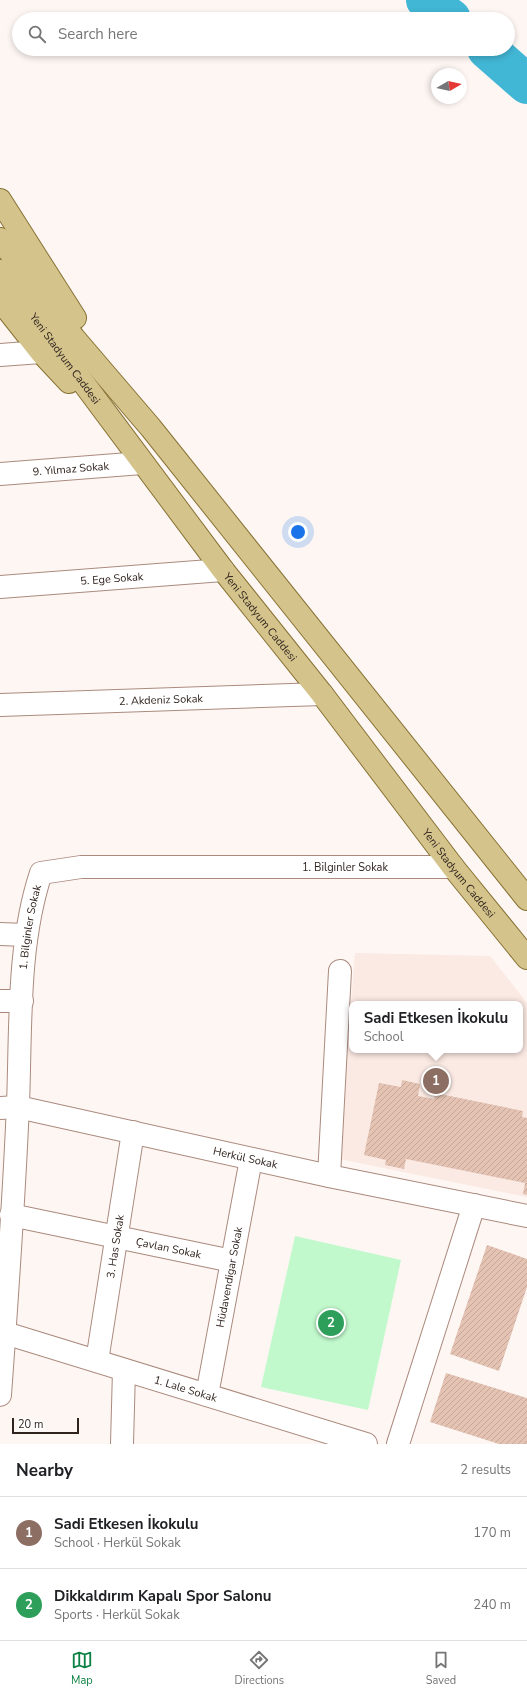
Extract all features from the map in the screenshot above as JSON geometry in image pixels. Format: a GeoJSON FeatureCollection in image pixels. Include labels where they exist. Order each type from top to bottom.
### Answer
{"type":"FeatureCollection","features":[{"type":"Feature","properties":{"kind":"main road"},"geometry":{"type":"LineString","coordinates":[[0,200],[87,335],[151,428]]}},
{"type":"Feature","properties":{"kind":"main road","name":"Yeni Stadyum Caddesi"},"geometry":{"type":"LineString","coordinates":[[0,239],[74,338],[151,428],[527,899]]}},
{"type":"Feature","properties":{"kind":"main road","name":"Yeni Stadyum Caddesi"},"geometry":{"type":"LineString","coordinates":[[0,271],[223,570],[322,694],[453,867],[527,958]]}},
{"type":"Feature","properties":{"kind":"main road"},"geometry":{"type":"LineString","coordinates":[[0,300],[41,352],[142,462]]}},
{"type":"Feature","properties":{"kind":"street"},"geometry":{"type":"LineString","coordinates":[[0,355],[41,352]]}},
{"type":"Feature","properties":{"kind":"street","name":"9. Yılmaz Sokak"},"geometry":{"type":"LineString","coordinates":[[0,474],[142,462]]}},
{"type":"Feature","properties":{"kind":"street","name":"5. Ege Sokak"},"geometry":{"type":"LineString","coordinates":[[0,587],[223,570]]}},
{"type":"Feature","properties":{"kind":"street","name":"2. Akdeniz Sokak"},"geometry":{"type":"LineString","coordinates":[[0,705],[322,694]]}},
{"type":"Feature","properties":{"kind":"street","name":"1. Bilginler Sokak"},"geometry":{"type":"LineString","coordinates":[[0,1383],[5,1333],[11,1215],[9,1107],[22,1001],[26,935],[32,899],[41,873],[81,867],[453,867]]}},
{"type":"Feature","properties":{"kind":"street"},"geometry":{"type":"LineString","coordinates":[[0,934],[26,935]]}},
{"type":"Feature","properties":{"kind":"street"},"geometry":{"type":"LineString","coordinates":[[329,1176],[340,971]]}},
{"type":"Feature","properties":{"kind":"street"},"geometry":{"type":"LineString","coordinates":[[0,1001],[22,1001]]}},
{"type":"Feature","properties":{"kind":"street","name":"Herkül Sokak"},"geometry":{"type":"LineString","coordinates":[[9,1107],[133,1132],[329,1176],[527,1216]]}},
{"type":"Feature","properties":{"kind":"street","name":"3. Has Sokak"},"geometry":{"type":"LineString","coordinates":[[97,1361],[133,1132]]}},
{"type":"Feature","properties":{"kind":"street","name":"Hüdavendigar Sokak"},"geometry":{"type":"LineString","coordinates":[[207,1395],[251,1159]]}},
{"type":"Feature","properties":{"kind":"street"},"geometry":{"type":"LineString","coordinates":[[398,1444],[474,1205]]}},
{"type":"Feature","properties":{"kind":"street","name":"Çavlan Sokak"},"geometry":{"type":"LineString","coordinates":[[11,1215],[232,1261]]}},
{"type":"Feature","properties":{"kind":"street","name":"1. Lale Sokak"},"geometry":{"type":"LineString","coordinates":[[5,1333],[207,1395],[344,1441],[366,1444]]}},
{"type":"Feature","properties":{"kind":"street"},"geometry":{"type":"LineString","coordinates":[[122,1444],[124,1370]]}},
{"type":"Feature","properties":{"kind":"shaded area"},"geometry":{"type":"Polygon","coordinates":[[[355,953],[490,956],[527,1003],[527,1197],[339,1159],[349,1030],[349,1053],[523,1053],[523,1001],[351,1001],[355,953]]]}},
{"type":"Feature","properties":{"kind":"green space"},"geometry":{"type":"Polygon","coordinates":[[[295,1236],[401,1260],[368,1410],[261,1387],[295,1236]]]}},
{"type":"Feature","properties":{"kind":"building"},"geometry":{"type":"Polygon","coordinates":[[[402,1080],[420,1084],[418,1096],[434,1099],[435,1093],[523,1111],[522,1117],[527,1118],[527,1195],[523,1194],[525,1183],[406,1159],[404,1169],[385,1165],[386,1160],[364,1155],[379,1083],[401,1087],[402,1080]]]}},
{"type":"Feature","properties":{"kind":"building"},"geometry":{"type":"Polygon","coordinates":[[[487,1245],[527,1259],[527,1287],[499,1371],[450,1354],[487,1245]]]}},
{"type":"Feature","properties":{"kind":"building"},"geometry":{"type":"Polygon","coordinates":[[[446,1373],[527,1398],[527,1444],[499,1444],[430,1422],[446,1373]]]}},
{"type":"Feature","properties":{"kind":"waterway"},"geometry":{"type":"LineString","coordinates":[[426,0],[442,12]]}},
{"type":"Feature","properties":{"kind":"waterway"},"geometry":{"type":"LineString","coordinates":[[495,56],[527,84]]}},
{"type":"Feature","properties":{"kind":"place","name":"Sadi Etkesen İkokulu"},"geometry":{"type":"Point","coordinates":[436,1081]}},
{"type":"Feature","properties":{"kind":"place","name":"Dikkaldırım Kapalı Spor Salonu"},"geometry":{"type":"Point","coordinates":[331,1323]}}]}
